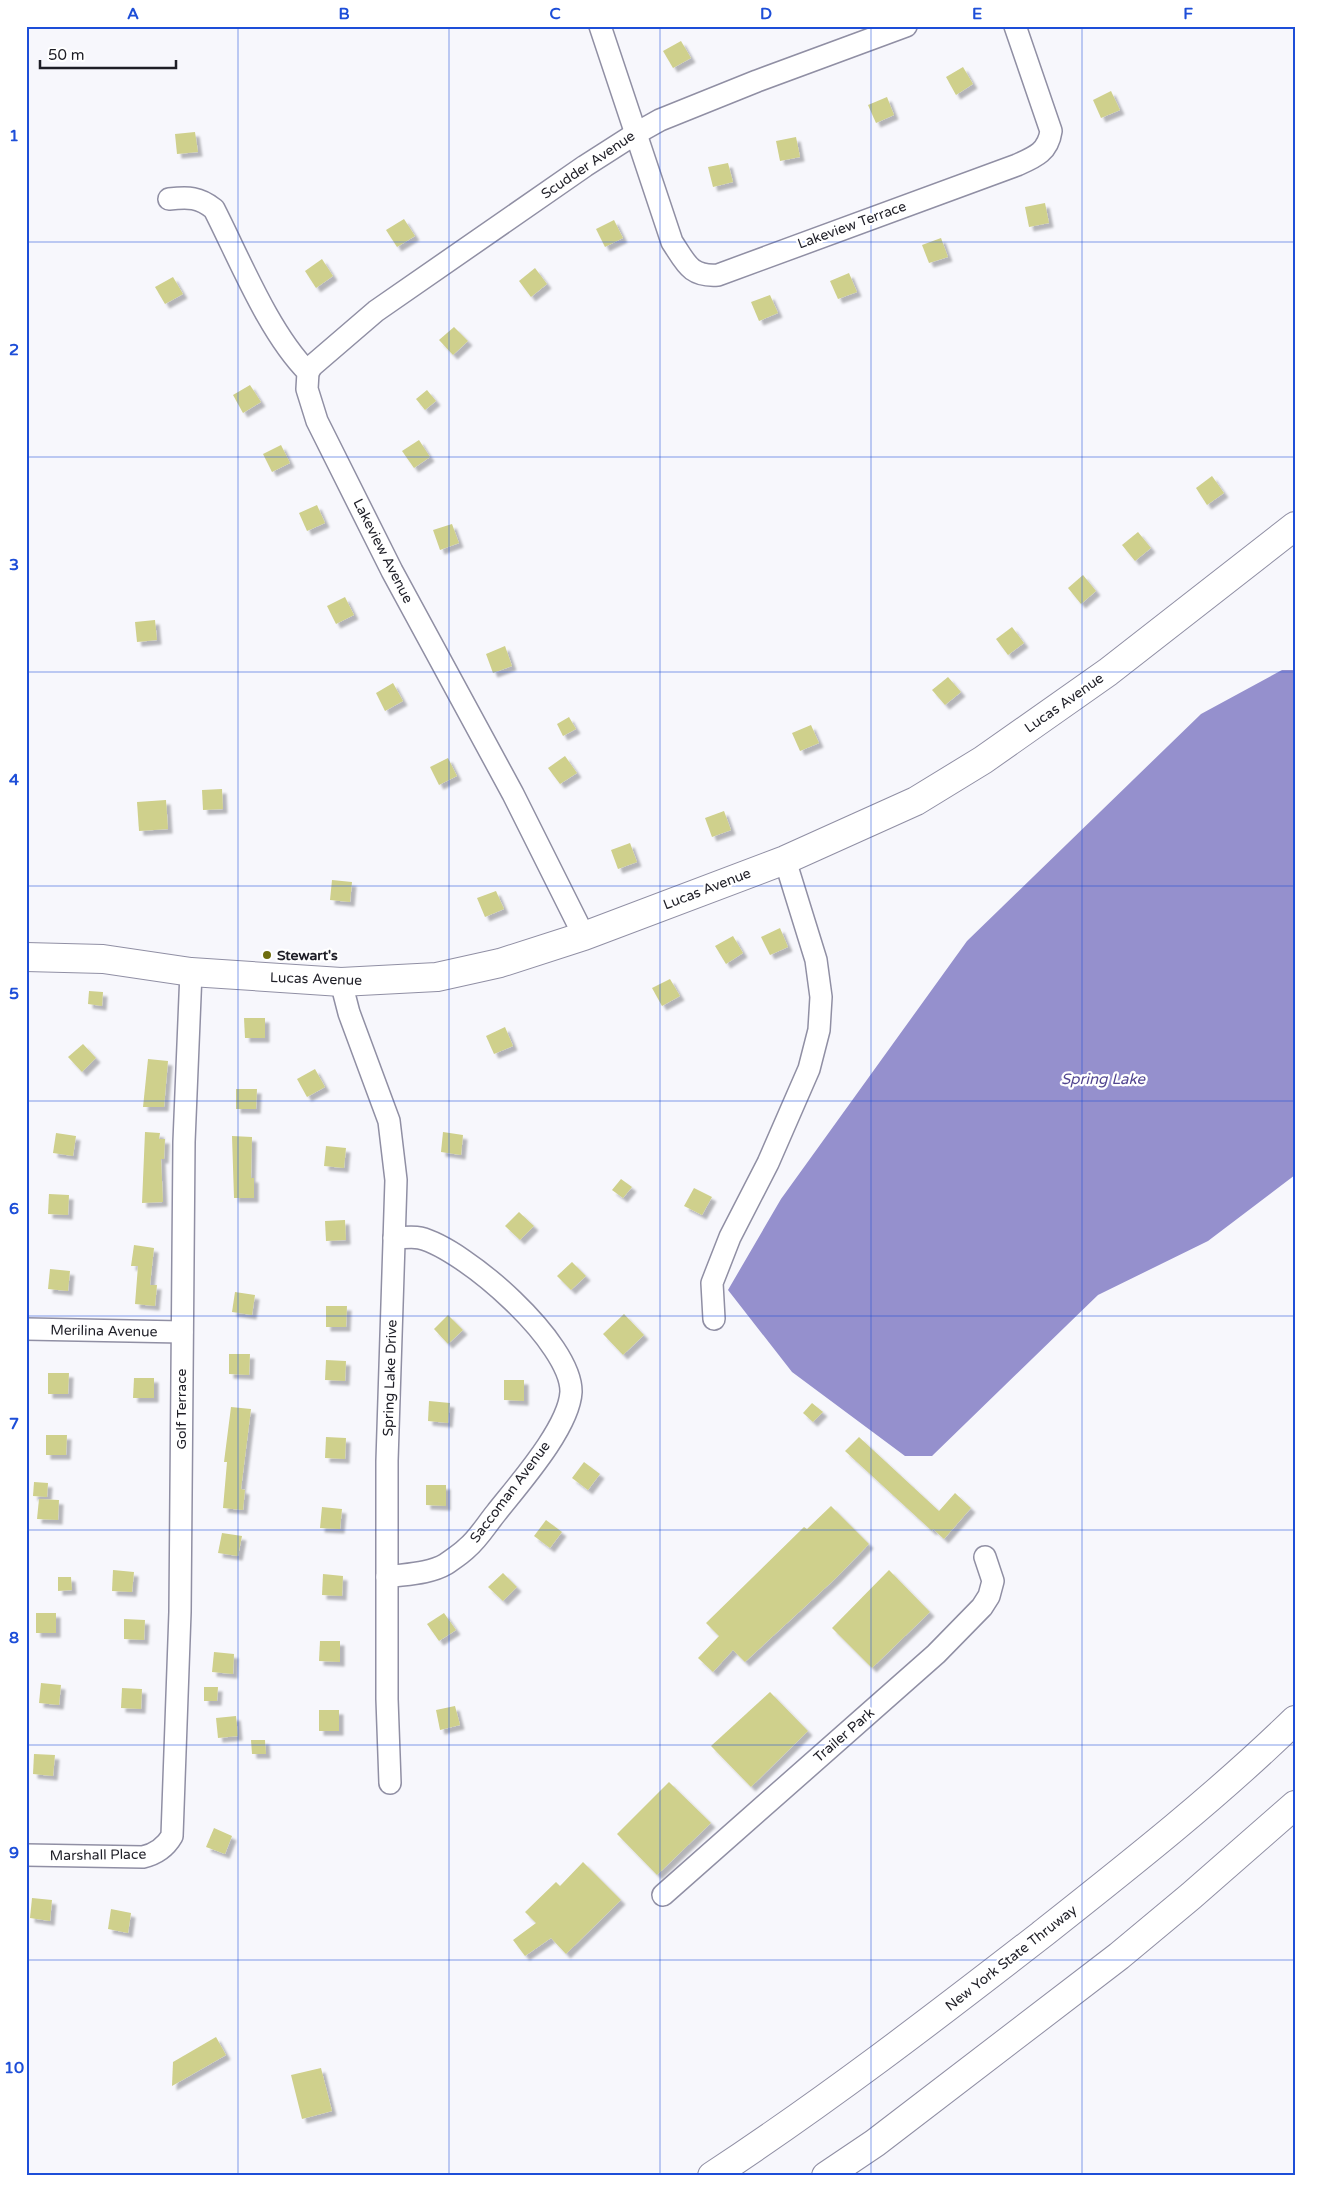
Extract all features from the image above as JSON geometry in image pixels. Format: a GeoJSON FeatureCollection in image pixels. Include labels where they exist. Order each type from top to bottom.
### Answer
{"type":"FeatureCollection","features":[{"type":"Feature","properties":{"kind":"main road","name":"Lucas Avenue"},"geometry":{"type":"LineString","coordinates":[[26,957],[103,959],[191,972],[341,982],[438,977],[500,963],[584,936],[785,860],[916,801],[983,760],[1108,672],[1295,526]]}},
{"type":"Feature","properties":{"kind":"main road","name":"New York State Thruway"},"geometry":{"type":"LineString","coordinates":[[712,2176],[920,2030],[1084,1901],[1198,1806],[1295,1720]]}},
{"type":"Feature","properties":{"kind":"main road"},"geometry":{"type":"LineString","coordinates":[[826,2176],[875,2143],[1119,1956],[1295,1805]]}},
{"type":"Feature","properties":{"kind":"street","name":"Lakeview Terrace"},"geometry":{"type":"LineString","coordinates":[[600,26],[671,239],[690,269],[703,276],[718,275],[1017,165],[1039,155],[1049,142],[1050,131],[1015,26]]}},
{"type":"Feature","properties":{"kind":"street","name":"Scudder Avenue"},"geometry":{"type":"LineString","coordinates":[[308,372],[312,366],[376,311],[585,166],[635,134],[660,120],[906,26]]}},
{"type":"Feature","properties":{"kind":"street"},"geometry":{"type":"LineString","coordinates":[[169,199],[184,197],[203,200],[214,210],[268,316],[292,356],[308,372]]}},
{"type":"Feature","properties":{"kind":"street","name":"Lakeview Avenue"},"geometry":{"type":"LineString","coordinates":[[308,372],[307,389],[317,421],[392,571],[513,794],[584,936]]}},
{"type":"Feature","properties":{"kind":"street"},"geometry":{"type":"LineString","coordinates":[[714,1319],[712,1283],[730,1237],[768,1163],[809,1070],[819,1030],[821,997],[816,960],[785,860]]}},
{"type":"Feature","properties":{"kind":"street","name":"Golf Terrace"},"geometry":{"type":"LineString","coordinates":[[166,1845],[172,1836],[180,1612],[184,1142],[191,972]]}},
{"type":"Feature","properties":{"kind":"street","name":"Spring Lake Drive"},"geometry":{"type":"LineString","coordinates":[[341,982],[349,1013],[389,1121],[396,1180],[387,1461],[387,1699],[390,1783]]}},
{"type":"Feature","properties":{"kind":"street","name":"Saccoman Avenue"},"geometry":{"type":"LineString","coordinates":[[387,1577],[430,1571],[468,1548],[539,1458],[564,1418],[571,1390],[566,1369],[553,1344],[525,1313],[472,1266],[438,1245],[419,1238],[394,1238]]}},
{"type":"Feature","properties":{"kind":"street","name":"Merilina Avenue"},"geometry":{"type":"LineString","coordinates":[[26,1329],[182,1332]]}},
{"type":"Feature","properties":{"kind":"street","name":"Trailer Park"},"geometry":{"type":"LineString","coordinates":[[663,1895],[936,1654],[982,1607],[989,1596],[993,1581],[985,1557]]}},
{"type":"Feature","properties":{"kind":"street","name":"Marshall Place"},"geometry":{"type":"LineString","coordinates":[[26,1855],[143,1857],[155,1854],[166,1845]]}},
{"type":"Feature","properties":{"kind":"water","name":"Spring Lake"},"geometry":{"type":"Polygon","coordinates":[[[1282,670],[1295,670],[1295,1175],[1208,1241],[1098,1295],[932,1456],[905,1456],[792,1372],[728,1290],[781,1199],[967,941],[1201,714],[1282,670]]]}},
{"type":"Feature","properties":{"kind":"building"},"geometry":{"type":"Polygon","coordinates":[[[681,41],[691,58],[673,68],[663,51],[681,41]]]}},
{"type":"Feature","properties":{"kind":"building"},"geometry":{"type":"Polygon","coordinates":[[[963,67],[973,84],[956,95],[946,77],[963,67]]]}},
{"type":"Feature","properties":{"kind":"building"},"geometry":{"type":"Polygon","coordinates":[[[1111,91],[1120,110],[1101,118],[1093,100],[1111,91]]]}},
{"type":"Feature","properties":{"kind":"building"},"geometry":{"type":"Polygon","coordinates":[[[887,97],[894,115],[876,123],[868,105],[887,97]]]}},
{"type":"Feature","properties":{"kind":"building"},"geometry":{"type":"Polygon","coordinates":[[[195,132],[198,152],[177,154],[175,134],[195,132]]]}},
{"type":"Feature","properties":{"kind":"building"},"geometry":{"type":"Polygon","coordinates":[[[796,137],[800,157],[780,161],[776,141],[796,137]]]}},
{"type":"Feature","properties":{"kind":"building"},"geometry":{"type":"Polygon","coordinates":[[[728,163],[733,182],[713,187],[708,167],[728,163]]]}},
{"type":"Feature","properties":{"kind":"building"},"geometry":{"type":"Polygon","coordinates":[[[1045,203],[1049,223],[1029,227],[1025,207],[1045,203]]]}},
{"type":"Feature","properties":{"kind":"building"},"geometry":{"type":"Polygon","coordinates":[[[404,219],[415,236],[397,247],[386,230],[404,219]]]}},
{"type":"Feature","properties":{"kind":"building"},"geometry":{"type":"Polygon","coordinates":[[[614,220],[623,238],[605,247],[596,229],[614,220]]]}},
{"type":"Feature","properties":{"kind":"building"},"geometry":{"type":"Polygon","coordinates":[[[941,238],[948,257],[929,263],[922,245],[941,238]]]}},
{"type":"Feature","properties":{"kind":"building"},"geometry":{"type":"Polygon","coordinates":[[[322,259],[333,276],[316,288],[305,271],[322,259]]]}},
{"type":"Feature","properties":{"kind":"building"},"geometry":{"type":"Polygon","coordinates":[[[535,268],[547,284],[531,297],[519,281],[535,268]]]}},
{"type":"Feature","properties":{"kind":"building"},"geometry":{"type":"Polygon","coordinates":[[[849,273],[857,292],[838,299],[830,281],[849,273]]]}},
{"type":"Feature","properties":{"kind":"building"},"geometry":{"type":"Polygon","coordinates":[[[173,277],[183,294],[165,304],[155,287],[173,277]]]}},
{"type":"Feature","properties":{"kind":"building"},"geometry":{"type":"Polygon","coordinates":[[[770,295],[778,313],[759,321],[751,302],[770,295]]]}},
{"type":"Feature","properties":{"kind":"building"},"geometry":{"type":"Polygon","coordinates":[[[454,327],[468,341],[453,355],[439,340],[454,327]]]}},
{"type":"Feature","properties":{"kind":"building"},"geometry":{"type":"Polygon","coordinates":[[[250,385],[261,402],[243,413],[233,395],[250,385]]]}},
{"type":"Feature","properties":{"kind":"building"},"geometry":{"type":"Polygon","coordinates":[[[427,390],[436,401],[425,410],[416,399],[427,390]]]}},
{"type":"Feature","properties":{"kind":"building"},"geometry":{"type":"Polygon","coordinates":[[[419,440],[430,457],[414,468],[402,451],[419,440]]]}},
{"type":"Feature","properties":{"kind":"building"},"geometry":{"type":"Polygon","coordinates":[[[281,445],[290,463],[272,472],[263,454],[281,445]]]}},
{"type":"Feature","properties":{"kind":"building"},"geometry":{"type":"Polygon","coordinates":[[[1212,476],[1224,493],[1207,505],[1196,488],[1212,476]]]}},
{"type":"Feature","properties":{"kind":"building"},"geometry":{"type":"Polygon","coordinates":[[[317,505],[325,523],[307,531],[299,513],[317,505]]]}},
{"type":"Feature","properties":{"kind":"building"},"geometry":{"type":"Polygon","coordinates":[[[452,524],[459,543],[440,550],[433,530],[452,524]]]}},
{"type":"Feature","properties":{"kind":"building"},"geometry":{"type":"Polygon","coordinates":[[[1138,532],[1151,548],[1135,561],[1122,545],[1138,532]]]}},
{"type":"Feature","properties":{"kind":"building"},"geometry":{"type":"Polygon","coordinates":[[[1083,575],[1096,591],[1081,604],[1068,588],[1083,575]]]}},
{"type":"Feature","properties":{"kind":"building"},"geometry":{"type":"Polygon","coordinates":[[[345,597],[354,615],[336,624],[327,606],[345,597]]]}},
{"type":"Feature","properties":{"kind":"building"},"geometry":{"type":"Polygon","coordinates":[[[155,620],[157,640],[137,642],[135,622],[155,620]]]}},
{"type":"Feature","properties":{"kind":"building"},"geometry":{"type":"Polygon","coordinates":[[[1012,627],[1024,643],[1008,655],[996,639],[1012,627]]]}},
{"type":"Feature","properties":{"kind":"building"},"geometry":{"type":"Polygon","coordinates":[[[505,646],[512,666],[493,673],[486,654],[505,646]]]}},
{"type":"Feature","properties":{"kind":"building"},"geometry":{"type":"Polygon","coordinates":[[[948,677],[961,692],[945,705],[932,690],[948,677]]]}},
{"type":"Feature","properties":{"kind":"building"},"geometry":{"type":"Polygon","coordinates":[[[393,683],[403,701],[385,711],[376,693],[393,683]]]}},
{"type":"Feature","properties":{"kind":"building"},"geometry":{"type":"Polygon","coordinates":[[[569,717],[576,729],[563,736],[557,724],[569,717]]]}},
{"type":"Feature","properties":{"kind":"building"},"geometry":{"type":"Polygon","coordinates":[[[811,725],[819,743],[800,751],[792,733],[811,725]]]}},
{"type":"Feature","properties":{"kind":"building"},"geometry":{"type":"Polygon","coordinates":[[[565,756],[577,773],[560,784],[548,768],[565,756]]]}},
{"type":"Feature","properties":{"kind":"building"},"geometry":{"type":"Polygon","coordinates":[[[448,758],[457,776],[439,785],[430,767],[448,758]]]}},
{"type":"Feature","properties":{"kind":"building"},"geometry":{"type":"Polygon","coordinates":[[[222,789],[223,809],[203,810],[202,790],[222,789]]]}},
{"type":"Feature","properties":{"kind":"building"},"geometry":{"type":"Polygon","coordinates":[[[166,800],[168,829],[139,831],[137,802],[166,800]]]}},
{"type":"Feature","properties":{"kind":"building"},"geometry":{"type":"Polygon","coordinates":[[[724,811],[731,830],[712,837],[705,818],[724,811]]]}},
{"type":"Feature","properties":{"kind":"building"},"geometry":{"type":"Polygon","coordinates":[[[630,843],[637,862],[618,869],[611,850],[630,843]]]}},
{"type":"Feature","properties":{"kind":"building"},"geometry":{"type":"Polygon","coordinates":[[[332,880],[352,882],[350,902],[330,900],[332,880]]]}},
{"type":"Feature","properties":{"kind":"building"},"geometry":{"type":"Polygon","coordinates":[[[496,891],[504,909],[485,917],[477,898],[496,891]]]}},
{"type":"Feature","properties":{"kind":"building"},"geometry":{"type":"Polygon","coordinates":[[[780,928],[788,947],[770,955],[761,937],[780,928]]]}},
{"type":"Feature","properties":{"kind":"building"},"geometry":{"type":"Polygon","coordinates":[[[733,936],[743,953],[726,964],[715,946],[733,936]]]}},
{"type":"Feature","properties":{"kind":"building"},"geometry":{"type":"Polygon","coordinates":[[[670,979],[680,996],[662,1006],[652,988],[670,979]]]}},
{"type":"Feature","properties":{"kind":"building"},"geometry":{"type":"Polygon","coordinates":[[[89,991],[103,992],[102,1006],[88,1004],[89,991]]]}},
{"type":"Feature","properties":{"kind":"building"},"geometry":{"type":"Polygon","coordinates":[[[244,1018],[265,1018],[265,1038],[245,1038],[244,1018]]]}},
{"type":"Feature","properties":{"kind":"building"},"geometry":{"type":"Polygon","coordinates":[[[505,1027],[513,1046],[494,1054],[486,1036],[505,1027]]]}},
{"type":"Feature","properties":{"kind":"building"},"geometry":{"type":"Polygon","coordinates":[[[83,1044],[96,1058],[82,1072],[68,1057],[83,1044]]]}},
{"type":"Feature","properties":{"kind":"building"},"geometry":{"type":"Polygon","coordinates":[[[148,1059],[168,1061],[164,1107],[143,1107],[148,1059]]]}},
{"type":"Feature","properties":{"kind":"building"},"geometry":{"type":"Polygon","coordinates":[[[315,1069],[325,1087],[307,1097],[297,1079],[315,1069]]]}},
{"type":"Feature","properties":{"kind":"building"},"geometry":{"type":"Polygon","coordinates":[[[236,1089],[257,1089],[256,1109],[236,1109],[236,1089]]]}},
{"type":"Feature","properties":{"kind":"building"},"geometry":{"type":"Polygon","coordinates":[[[145,1132],[160,1133],[159,1139],[165,1139],[164,1159],[161,1159],[163,1202],[142,1203],[145,1132]]]}},
{"type":"Feature","properties":{"kind":"building"},"geometry":{"type":"Polygon","coordinates":[[[443,1132],[463,1135],[461,1155],[441,1152],[443,1132]]]}},
{"type":"Feature","properties":{"kind":"building"},"geometry":{"type":"Polygon","coordinates":[[[56,1133],[76,1136],[73,1156],[53,1153],[56,1133]]]}},
{"type":"Feature","properties":{"kind":"building"},"geometry":{"type":"Polygon","coordinates":[[[232,1136],[252,1137],[251,1178],[254,1178],[254,1198],[234,1198],[232,1136]]]}},
{"type":"Feature","properties":{"kind":"building"},"geometry":{"type":"Polygon","coordinates":[[[326,1146],[346,1148],[344,1168],[324,1166],[326,1146]]]}},
{"type":"Feature","properties":{"kind":"building"},"geometry":{"type":"Polygon","coordinates":[[[621,1179],[632,1187],[623,1198],[612,1190],[621,1179]]]}},
{"type":"Feature","properties":{"kind":"building"},"geometry":{"type":"Polygon","coordinates":[[[694,1188],[712,1197],[702,1215],[684,1206],[694,1188]]]}},
{"type":"Feature","properties":{"kind":"building"},"geometry":{"type":"Polygon","coordinates":[[[49,1194],[69,1195],[68,1215],[48,1214],[49,1194]]]}},
{"type":"Feature","properties":{"kind":"building"},"geometry":{"type":"Polygon","coordinates":[[[519,1212],[534,1226],[520,1240],[505,1226],[519,1212]]]}},
{"type":"Feature","properties":{"kind":"building"},"geometry":{"type":"Polygon","coordinates":[[[345,1220],[346,1240],[326,1241],[325,1221],[345,1220]]]}},
{"type":"Feature","properties":{"kind":"building"},"geometry":{"type":"Polygon","coordinates":[[[134,1245],[154,1248],[150,1285],[157,1285],[155,1306],[135,1304],[138,1266],[131,1266],[134,1245]]]}},
{"type":"Feature","properties":{"kind":"building"},"geometry":{"type":"Polygon","coordinates":[[[572,1262],[586,1276],[571,1290],[557,1276],[572,1262]]]}},
{"type":"Feature","properties":{"kind":"building"},"geometry":{"type":"Polygon","coordinates":[[[50,1269],[70,1271],[68,1291],[48,1289],[50,1269]]]}},
{"type":"Feature","properties":{"kind":"building"},"geometry":{"type":"Polygon","coordinates":[[[235,1292],[255,1295],[252,1315],[232,1312],[235,1292]]]}},
{"type":"Feature","properties":{"kind":"building"},"geometry":{"type":"Polygon","coordinates":[[[326,1306],[347,1306],[346,1327],[326,1327],[326,1306]]]}},
{"type":"Feature","properties":{"kind":"building"},"geometry":{"type":"Polygon","coordinates":[[[624,1314],[644,1335],[623,1355],[603,1334],[624,1314]]]}},
{"type":"Feature","properties":{"kind":"building"},"geometry":{"type":"Polygon","coordinates":[[[448,1315],[463,1330],[448,1344],[434,1329],[448,1315]]]}},
{"type":"Feature","properties":{"kind":"building"},"geometry":{"type":"Polygon","coordinates":[[[229,1354],[250,1354],[249,1375],[229,1374],[229,1354]]]}},
{"type":"Feature","properties":{"kind":"building"},"geometry":{"type":"Polygon","coordinates":[[[326,1360],[346,1361],[345,1381],[325,1380],[326,1360]]]}},
{"type":"Feature","properties":{"kind":"building"},"geometry":{"type":"Polygon","coordinates":[[[48,1373],[69,1373],[68,1394],[48,1394],[48,1373]]]}},
{"type":"Feature","properties":{"kind":"building"},"geometry":{"type":"Polygon","coordinates":[[[134,1378],[154,1378],[154,1398],[133,1398],[134,1378]]]}},
{"type":"Feature","properties":{"kind":"building"},"geometry":{"type":"Polygon","coordinates":[[[504,1380],[524,1380],[524,1401],[504,1400],[504,1380]]]}},
{"type":"Feature","properties":{"kind":"building"},"geometry":{"type":"Polygon","coordinates":[[[429,1401],[450,1403],[448,1423],[428,1421],[429,1401]]]}},
{"type":"Feature","properties":{"kind":"building"},"geometry":{"type":"Polygon","coordinates":[[[812,1403],[823,1412],[813,1422],[803,1413],[812,1403]]]}},
{"type":"Feature","properties":{"kind":"building"},"geometry":{"type":"Polygon","coordinates":[[[231,1407],[251,1409],[241,1489],[245,1490],[243,1510],[223,1508],[227,1462],[224,1462],[231,1407]]]}},
{"type":"Feature","properties":{"kind":"building"},"geometry":{"type":"Polygon","coordinates":[[[46,1435],[67,1435],[66,1455],[46,1455],[46,1435]]]}},
{"type":"Feature","properties":{"kind":"building"},"geometry":{"type":"Polygon","coordinates":[[[326,1437],[346,1438],[345,1459],[325,1458],[326,1437]]]}},
{"type":"Feature","properties":{"kind":"building"},"geometry":{"type":"Polygon","coordinates":[[[859,1437],[939,1511],[955,1493],[971,1508],[944,1539],[933,1529],[932,1531],[845,1451],[859,1437]]]}},
{"type":"Feature","properties":{"kind":"building"},"geometry":{"type":"Polygon","coordinates":[[[584,1462],[600,1474],[588,1490],[572,1478],[584,1462]]]}},
{"type":"Feature","properties":{"kind":"building"},"geometry":{"type":"Polygon","coordinates":[[[34,1482],[48,1483],[47,1497],[33,1496],[34,1482]]]}},
{"type":"Feature","properties":{"kind":"building"},"geometry":{"type":"Polygon","coordinates":[[[426,1485],[446,1485],[446,1506],[426,1505],[426,1485]]]}},
{"type":"Feature","properties":{"kind":"building"},"geometry":{"type":"Polygon","coordinates":[[[39,1499],[59,1500],[58,1520],[37,1519],[39,1499]]]}},
{"type":"Feature","properties":{"kind":"building"},"geometry":{"type":"Polygon","coordinates":[[[831,1506],[869,1544],[836,1578],[745,1662],[733,1650],[713,1672],[698,1658],[719,1636],[706,1623],[804,1527],[807,1529],[831,1506]]]}},
{"type":"Feature","properties":{"kind":"building"},"geometry":{"type":"Polygon","coordinates":[[[322,1507],[342,1509],[340,1529],[320,1528],[322,1507]]]}},
{"type":"Feature","properties":{"kind":"building"},"geometry":{"type":"Polygon","coordinates":[[[546,1520],[562,1532],[550,1548],[534,1536],[546,1520]]]}},
{"type":"Feature","properties":{"kind":"building"},"geometry":{"type":"Polygon","coordinates":[[[222,1533],[242,1536],[238,1556],[218,1553],[222,1533]]]}},
{"type":"Feature","properties":{"kind":"building"},"geometry":{"type":"Polygon","coordinates":[[[113,1570],[134,1572],[132,1592],[112,1591],[113,1570]]]}},
{"type":"Feature","properties":{"kind":"building"},"geometry":{"type":"Polygon","coordinates":[[[889,1570],[930,1612],[872,1668],[832,1628],[889,1570]]]}},
{"type":"Feature","properties":{"kind":"building"},"geometry":{"type":"Polygon","coordinates":[[[503,1573],[517,1587],[503,1601],[488,1587],[503,1573]]]}},
{"type":"Feature","properties":{"kind":"building"},"geometry":{"type":"Polygon","coordinates":[[[323,1574],[343,1576],[342,1596],[322,1595],[323,1574]]]}},
{"type":"Feature","properties":{"kind":"building"},"geometry":{"type":"Polygon","coordinates":[[[58,1577],[71,1577],[72,1590],[58,1591],[58,1577]]]}},
{"type":"Feature","properties":{"kind":"building"},"geometry":{"type":"Polygon","coordinates":[[[36,1613],[56,1613],[56,1633],[36,1633],[36,1613]]]}},
{"type":"Feature","properties":{"kind":"building"},"geometry":{"type":"Polygon","coordinates":[[[444,1613],[456,1630],[439,1641],[427,1624],[444,1613]]]}},
{"type":"Feature","properties":{"kind":"building"},"geometry":{"type":"Polygon","coordinates":[[[124,1619],[145,1620],[144,1640],[124,1639],[124,1619]]]}},
{"type":"Feature","properties":{"kind":"building"},"geometry":{"type":"Polygon","coordinates":[[[320,1641],[340,1641],[340,1662],[319,1661],[320,1641]]]}},
{"type":"Feature","properties":{"kind":"building"},"geometry":{"type":"Polygon","coordinates":[[[214,1652],[234,1654],[233,1674],[212,1672],[214,1652]]]}},
{"type":"Feature","properties":{"kind":"building"},"geometry":{"type":"Polygon","coordinates":[[[41,1683],[61,1685],[59,1705],[39,1703],[41,1683]]]}},
{"type":"Feature","properties":{"kind":"building"},"geometry":{"type":"Polygon","coordinates":[[[204,1687],[218,1687],[217,1701],[204,1701],[204,1687]]]}},
{"type":"Feature","properties":{"kind":"building"},"geometry":{"type":"Polygon","coordinates":[[[122,1688],[142,1689],[141,1709],[121,1708],[122,1688]]]}},
{"type":"Feature","properties":{"kind":"building"},"geometry":{"type":"Polygon","coordinates":[[[770,1692],[808,1731],[751,1787],[711,1746],[770,1692]]]}},
{"type":"Feature","properties":{"kind":"building"},"geometry":{"type":"Polygon","coordinates":[[[455,1706],[460,1725],[440,1730],[436,1710],[455,1706]]]}},
{"type":"Feature","properties":{"kind":"building"},"geometry":{"type":"Polygon","coordinates":[[[319,1710],[339,1710],[339,1731],[319,1731],[319,1710]]]}},
{"type":"Feature","properties":{"kind":"building"},"geometry":{"type":"Polygon","coordinates":[[[236,1716],[238,1736],[218,1738],[216,1718],[236,1716]]]}},
{"type":"Feature","properties":{"kind":"building"},"geometry":{"type":"Polygon","coordinates":[[[251,1740],[265,1740],[266,1754],[252,1754],[251,1740]]]}},
{"type":"Feature","properties":{"kind":"building"},"geometry":{"type":"Polygon","coordinates":[[[34,1754],[55,1755],[53,1776],[33,1774],[34,1754]]]}},
{"type":"Feature","properties":{"kind":"building"},"geometry":{"type":"Polygon","coordinates":[[[669,1782],[711,1823],[657,1875],[617,1834],[669,1782]]]}},
{"type":"Feature","properties":{"kind":"building"},"geometry":{"type":"Polygon","coordinates":[[[214,1828],[232,1836],[225,1854],[206,1847],[214,1828]]]}},
{"type":"Feature","properties":{"kind":"building"},"geometry":{"type":"Polygon","coordinates":[[[583,1862],[621,1900],[566,1954],[551,1938],[525,1956],[513,1940],[536,1923],[525,1912],[556,1882],[560,1886],[583,1862]]]}},
{"type":"Feature","properties":{"kind":"building"},"geometry":{"type":"Polygon","coordinates":[[[32,1898],[52,1900],[50,1921],[30,1918],[32,1898]]]}},
{"type":"Feature","properties":{"kind":"building"},"geometry":{"type":"Polygon","coordinates":[[[111,1909],[131,1913],[128,1933],[108,1929],[111,1909]]]}},
{"type":"Feature","properties":{"kind":"building"},"geometry":{"type":"Polygon","coordinates":[[[216,2037],[226,2055],[172,2086],[173,2062],[216,2037]]]}},
{"type":"Feature","properties":{"kind":"building"},"geometry":{"type":"Polygon","coordinates":[[[321,2068],[332,2111],[302,2119],[291,2075],[321,2068]]]}},
{"type":"Feature","properties":{"kind":"place","name":"Stewart's"},"geometry":{"type":"Point","coordinates":[267,955]}}]}
